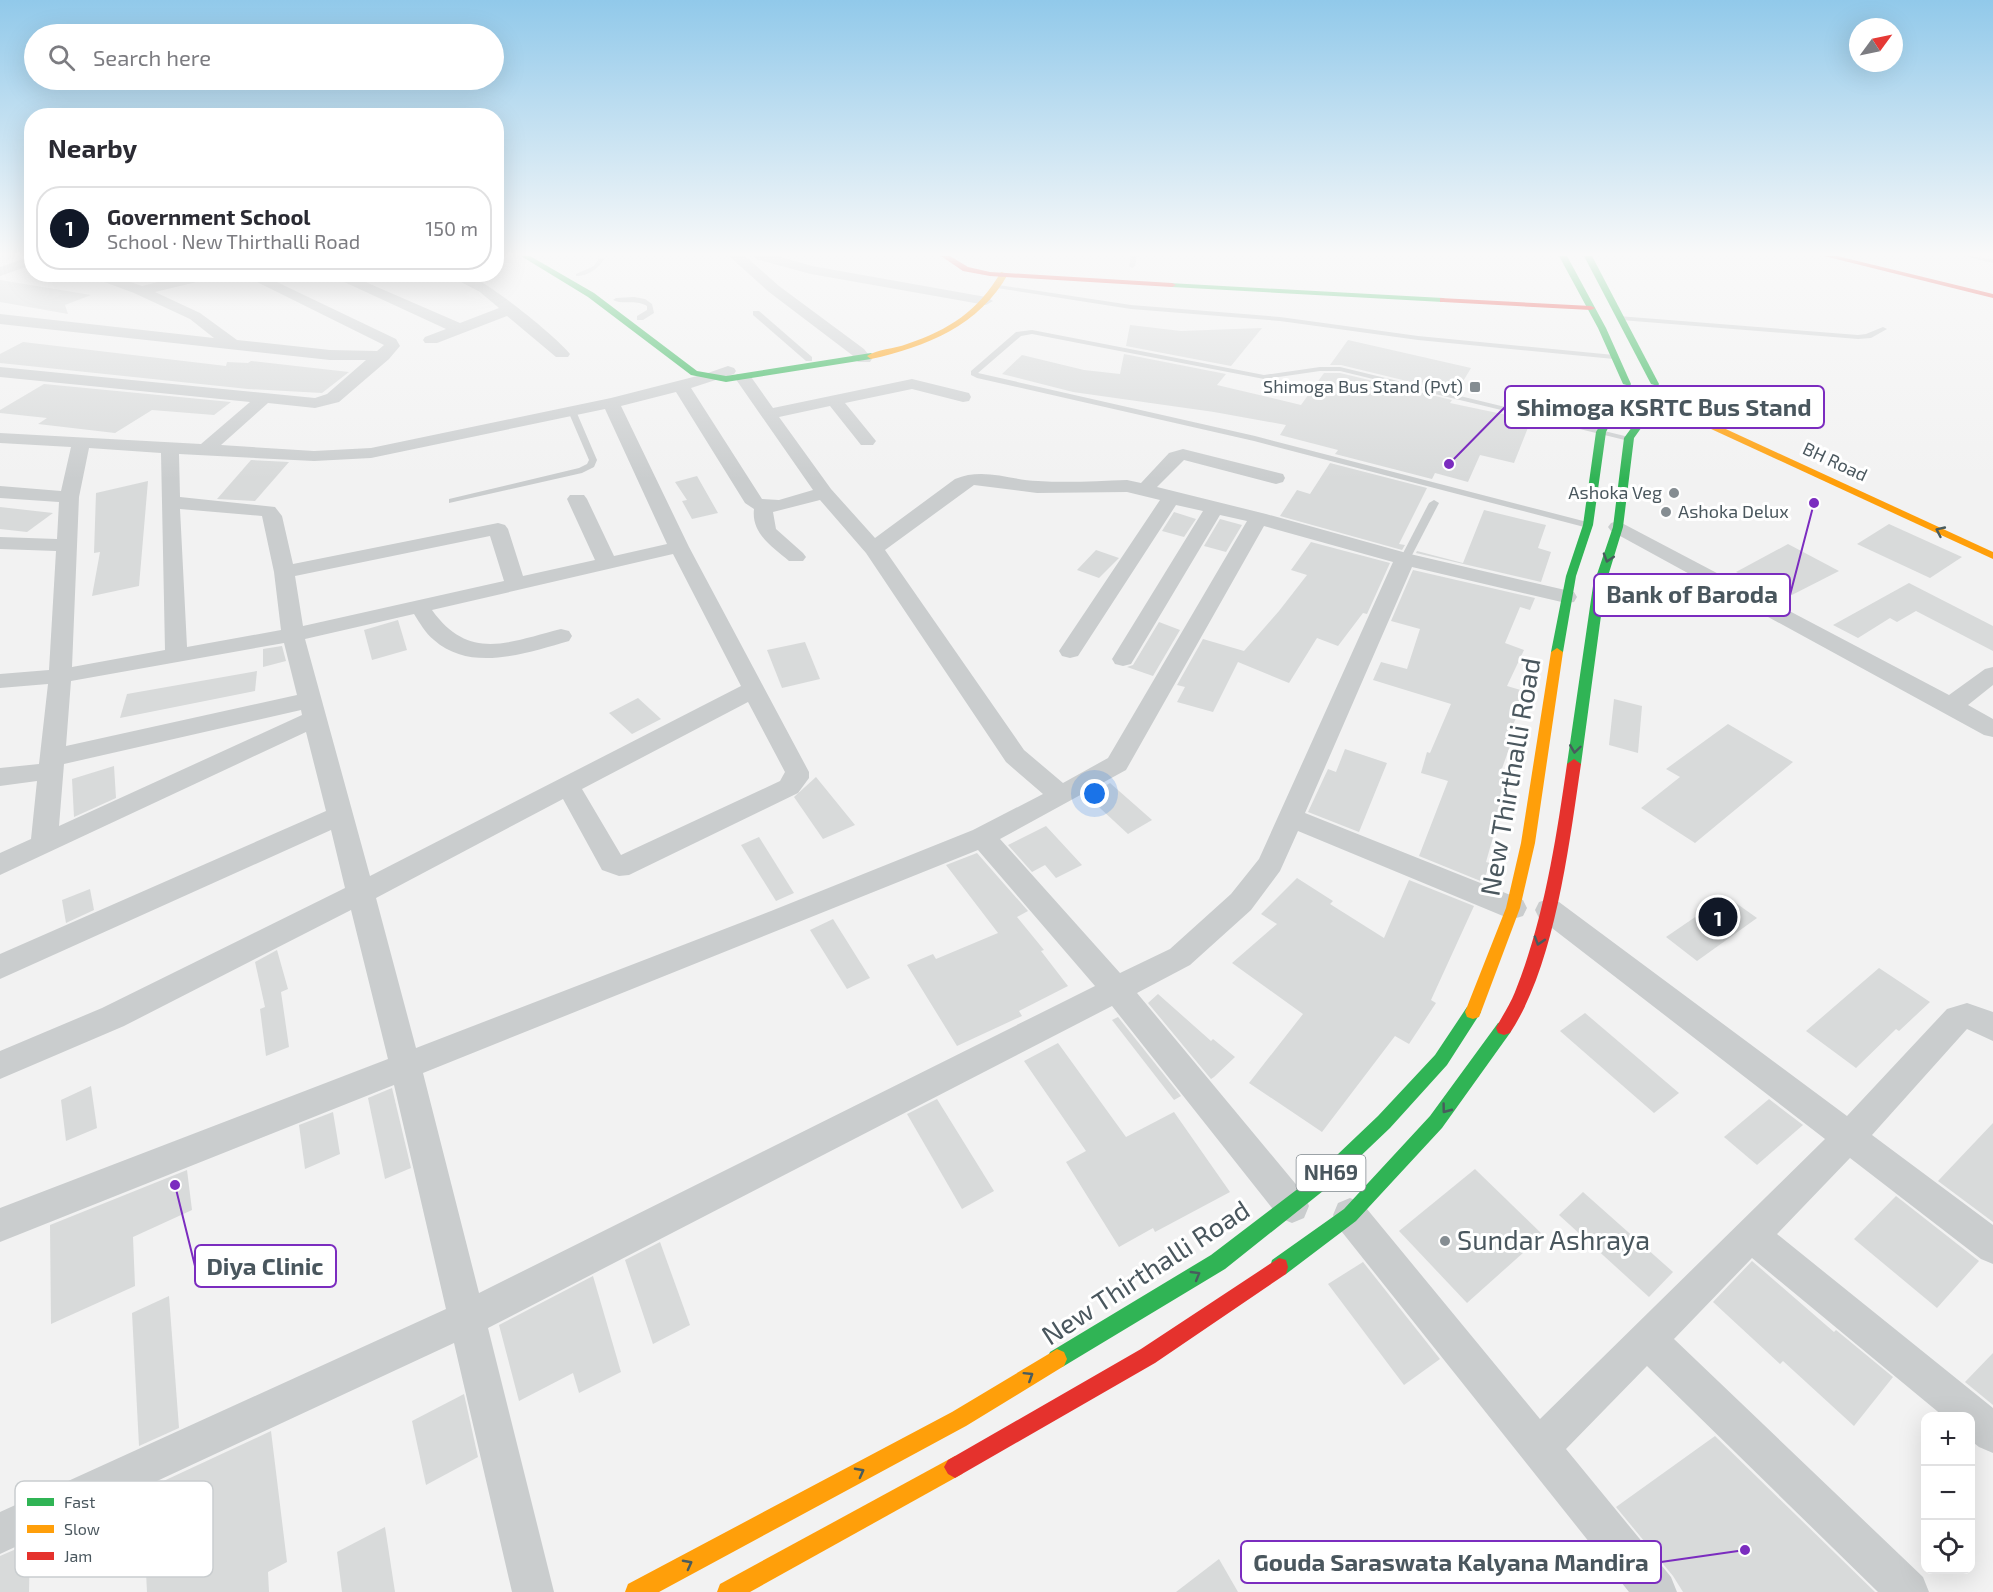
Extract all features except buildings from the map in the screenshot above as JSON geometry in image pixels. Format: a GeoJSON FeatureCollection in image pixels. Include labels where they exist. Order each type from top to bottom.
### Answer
{"type":"FeatureCollection","features":[{"type":"Feature","properties":{"kind":"main road"},"geometry":{"type":"LineString","coordinates":[[637,330],[694,373],[711,378]]}},
{"type":"Feature","properties":{"kind":"main road"},"geometry":{"type":"LineString","coordinates":[[656,330],[710,368],[735,375],[861,355],[920,341],[946,330]]}},
{"type":"Feature","properties":{"kind":"main road"},"geometry":{"type":"LineString","coordinates":[[1601,330],[1614,357],[1645,396]]}},
{"type":"Feature","properties":{"kind":"main road"},"geometry":{"type":"LineString","coordinates":[[1627,330],[1655,384]]}},
{"type":"Feature","properties":{"kind":"main road"},"geometry":{"type":"LineString","coordinates":[[735,375],[810,359],[861,355]]}},
{"type":"Feature","properties":{"kind":"main road"},"geometry":{"type":"LineString","coordinates":[[1645,396],[1639,382],[1655,384]]}},
{"type":"Feature","properties":{"kind":"main road"},"geometry":{"type":"LineString","coordinates":[[1645,396],[1655,384]]}},
{"type":"Feature","properties":{"kind":"main road","name":"New Thirthalli Road"},"geometry":{"type":"LineString","coordinates":[[636,1592],[960,1419],[1218,1262],[1322,1181],[1384,1122],[1441,1060],[1477,1006],[1513,908],[1528,843],[1566,597],[1570,576],[1588,525],[1601,432],[1645,396]]}},
{"type":"Feature","properties":{"kind":"main road","name":"NH69"},"geometry":{"type":"LineString","coordinates":[[728,1592],[958,1465],[1148,1356],[1239,1296],[1350,1215],[1436,1122],[1515,1013],[1549,910],[1561,857],[1599,586],[1618,527],[1629,438],[1645,396]]}},
{"type":"Feature","properties":{"kind":"main road","name":"BH Road"},"geometry":{"type":"LineString","coordinates":[[1645,396],[1993,541]]}},
{"type":"Feature","properties":{"kind":"main road","name":"BH Road"},"geometry":{"type":"LineString","coordinates":[[1645,396],[1993,555]]}},
{"type":"Feature","properties":{"kind":"street"},"geometry":{"type":"LineString","coordinates":[[115,330],[330,356],[383,356]]}},
{"type":"Feature","properties":{"kind":"street"},"geometry":{"type":"LineString","coordinates":[[214,330],[233,344]]}},
{"type":"Feature","properties":{"kind":"street"},"geometry":{"type":"LineString","coordinates":[[0,372],[324,402],[333,398],[392,346],[390,342],[366,330]]}},
{"type":"Feature","properties":{"kind":"street"},"geometry":{"type":"LineString","coordinates":[[431,340],[457,330]]}},
{"type":"Feature","properties":{"kind":"street"},"geometry":{"type":"LineString","coordinates":[[535,330],[562,354]]}},
{"type":"Feature","properties":{"kind":"street"},"geometry":{"type":"LineString","coordinates":[[828,330],[861,355]]}},
{"type":"Feature","properties":{"kind":"street"},"geometry":{"type":"LineString","coordinates":[[0,438],[314,456],[371,453],[611,403],[711,378],[735,375],[768,414],[824,493],[874,549],[1015,756],[1061,796]]}},
{"type":"Feature","properties":{"kind":"street"},"geometry":{"type":"LineString","coordinates":[[768,414],[912,384],[963,397]]}},
{"type":"Feature","properties":{"kind":"street"},"geometry":{"type":"LineString","coordinates":[[681,386],[755,503],[764,507],[824,493]]}},
{"type":"Feature","properties":{"kind":"street"},"geometry":{"type":"LineString","coordinates":[[205,450],[264,398]]}},
{"type":"Feature","properties":{"kind":"street"},"geometry":{"type":"LineString","coordinates":[[834,400],[867,441]]}},
{"type":"Feature","properties":{"kind":"street"},"geometry":{"type":"LineString","coordinates":[[567,784],[612,863],[620,866],[629,865],[789,787],[796,778],[797,772],[678,547],[611,403]]}},
{"type":"Feature","properties":{"kind":"street"},"geometry":{"type":"LineString","coordinates":[[44,844],[60,676],[69,497],[81,444]]}},
{"type":"Feature","properties":{"kind":"street"},"geometry":{"type":"LineString","coordinates":[[170,448],[176,655]]}},
{"type":"Feature","properties":{"kind":"street"},"geometry":{"type":"LineString","coordinates":[[1145,489],[1175,457],[1183,454],[1276,478]]}},
{"type":"Feature","properties":{"kind":"street"},"geometry":{"type":"LineString","coordinates":[[874,549],[962,483],[971,479],[988,479],[1036,487],[1127,486],[1214,509],[1259,518],[1405,559],[1566,597]]}},
{"type":"Feature","properties":{"kind":"street"},"geometry":{"type":"LineString","coordinates":[[0,492],[69,497]]}},
{"type":"Feature","properties":{"kind":"street"},"geometry":{"type":"LineString","coordinates":[[1070,651],[1171,498]]}},
{"type":"Feature","properties":{"kind":"street"},"geometry":{"type":"LineString","coordinates":[[577,499],[607,563]]}},
{"type":"Feature","properties":{"kind":"street"},"geometry":{"type":"LineString","coordinates":[[170,502],[268,511],[272,516],[284,572],[293,635],[406,1067],[533,1592]]}},
{"type":"Feature","properties":{"kind":"street"},"geometry":{"type":"LineString","coordinates":[[764,507],[761,520],[765,528],[796,557]]}},
{"type":"Feature","properties":{"kind":"street"},"geometry":{"type":"LineString","coordinates":[[1123,659],[1214,509]]}},
{"type":"Feature","properties":{"kind":"street"},"geometry":{"type":"LineString","coordinates":[[0,1226],[781,919],[982,837],[1061,796],[1117,764],[1259,518]]}},
{"type":"Feature","properties":{"kind":"street"},"geometry":{"type":"LineString","coordinates":[[1618,527],[1993,729]]}},
{"type":"Feature","properties":{"kind":"street"},"geometry":{"type":"LineString","coordinates":[[284,572],[498,529],[515,584]]}},
{"type":"Feature","properties":{"kind":"street"},"geometry":{"type":"LineString","coordinates":[[0,543],[65,546]]}},
{"type":"Feature","properties":{"kind":"street"},"geometry":{"type":"LineString","coordinates":[[0,681],[60,676],[293,635],[678,547]]}},
{"type":"Feature","properties":{"kind":"street"},"geometry":{"type":"LineString","coordinates":[[113,1481],[468,1318],[1180,957],[1240,902],[1270,864],[1405,559]]}},
{"type":"Feature","properties":{"kind":"street"},"geometry":{"type":"LineString","coordinates":[[419,606],[442,636],[458,645],[483,651],[513,650],[561,636]]}},
{"type":"Feature","properties":{"kind":"street"},"geometry":{"type":"LineString","coordinates":[[1951,706],[1993,674]]}},
{"type":"Feature","properties":{"kind":"street"},"geometry":{"type":"LineString","coordinates":[[0,1065],[113,1017],[360,893],[754,689]]}},
{"type":"Feature","properties":{"kind":"street"},"geometry":{"type":"LineString","coordinates":[[0,777],[51,764],[312,710]]}},
{"type":"Feature","properties":{"kind":"street"},"geometry":{"type":"LineString","coordinates":[[0,865],[312,710]]}},
{"type":"Feature","properties":{"kind":"street"},"geometry":{"type":"LineString","coordinates":[[0,967],[339,816]]}},
{"type":"Feature","properties":{"kind":"street"},"geometry":{"type":"LineString","coordinates":[[1291,818],[1513,908]]}},
{"type":"Feature","properties":{"kind":"street"},"geometry":{"type":"LineString","coordinates":[[982,837],[1115,988],[1292,1206]]}},
{"type":"Feature","properties":{"kind":"street"},"geometry":{"type":"LineString","coordinates":[[1549,910],[1993,1247]]}},
{"type":"Feature","properties":{"kind":"street"},"geometry":{"type":"LineString","coordinates":[[1540,1447],[1848,1137],[1958,1018],[1964,1014],[1975,1017],[1993,1029]]}},
{"type":"Feature","properties":{"kind":"street"},"geometry":{"type":"LineString","coordinates":[[1350,1215],[1656,1592]]}},
{"type":"Feature","properties":{"kind":"street"},"geometry":{"type":"LineString","coordinates":[[1751,1235],[1993,1433]]}},
{"type":"Feature","properties":{"kind":"street"},"geometry":{"type":"LineString","coordinates":[[1647,1339],[1908,1592]]}},
{"type":"Feature","properties":{"kind":"street"},"geometry":{"type":"LineString","coordinates":[[0,1533],[15,1526]]}},
{"type":"Feature","properties":{"kind":"lane"},"geometry":{"type":"LineString","coordinates":[[777,330],[810,359]]}},
{"type":"Feature","properties":{"kind":"lane"},"geometry":{"type":"LineString","coordinates":[[1362,330],[1614,357]]}},
{"type":"Feature","properties":{"kind":"lane"},"geometry":{"type":"LineString","coordinates":[[1774,330],[1858,337],[1869,336],[1883,330]]}},
{"type":"Feature","properties":{"kind":"lane"},"geometry":{"type":"LineString","coordinates":[[1588,525],[1255,439],[977,376],[974,373],[1019,334],[1032,332],[1264,377],[1288,376],[1316,368],[1340,369],[1629,438]]}},
{"type":"Feature","properties":{"kind":"lane"},"geometry":{"type":"LineString","coordinates":[[452,501],[582,470],[591,465],[593,460],[572,411]]}},
{"type":"Feature","properties":{"kind":"lane"},"geometry":{"type":"LineString","coordinates":[[1405,559],[1434,503]]}},
{"type":"Feature","properties":{"kind":"traffic: fast"},"geometry":{"type":"LineString","coordinates":[[638,330],[694,373],[726,379],[871,356]]}},
{"type":"Feature","properties":{"kind":"traffic: fast"},"geometry":{"type":"LineString","coordinates":[[1603,330],[1627,384]]}},
{"type":"Feature","properties":{"kind":"traffic: fast"},"geometry":{"type":"LineString","coordinates":[[1627,330],[1655,384]]}},
{"type":"Feature","properties":{"kind":"traffic: fast"},"geometry":{"type":"LineString","coordinates":[[1557,652],[1571,576],[1588,525],[1601,432],[1624,390]]}},
{"type":"Feature","properties":{"kind":"traffic: fast"},"geometry":{"type":"LineString","coordinates":[[1574,764],[1599,586],[1618,527],[1629,438],[1654,403]]}},
{"type":"Feature","properties":{"kind":"traffic: fast"},"geometry":{"type":"LineString","coordinates":[[1057,1359],[1218,1262],[1322,1181],[1384,1122],[1441,1060],[1473,1012]]}},
{"type":"Feature","properties":{"kind":"traffic: fast"},"geometry":{"type":"LineString","coordinates":[[1279,1267],[1350,1215],[1436,1122],[1504,1028]]}},
{"type":"Feature","properties":{"kind":"traffic: slow"},"geometry":{"type":"LineString","coordinates":[[871,356],[908,347],[947,330]]}},
{"type":"Feature","properties":{"kind":"traffic: slow"},"geometry":{"type":"LineString","coordinates":[[1662,403],[1993,556]]}},
{"type":"Feature","properties":{"kind":"traffic: slow"},"geometry":{"type":"LineString","coordinates":[[1473,1012],[1513,908],[1528,843],[1557,652]]}},
{"type":"Feature","properties":{"kind":"traffic: slow"},"geometry":{"type":"LineString","coordinates":[[636,1592],[959,1419],[1057,1359]]}},
{"type":"Feature","properties":{"kind":"traffic: slow"},"geometry":{"type":"LineString","coordinates":[[728,1592],[955,1467]]}},
{"type":"Feature","properties":{"kind":"traffic: jam"},"geometry":{"type":"LineString","coordinates":[[1504,1028],[1523,992],[1543,929],[1559,859],[1574,764]]}},
{"type":"Feature","properties":{"kind":"traffic: jam"},"geometry":{"type":"LineString","coordinates":[[955,1467],[1148,1356],[1279,1267]]}},
{"type":"Feature","properties":{"kind":"place","name":"Shimoga Bus Stand (Pvt)"},"geometry":{"type":"Point","coordinates":[1475,387]}},
{"type":"Feature","properties":{"kind":"place","name":"Shimoga KSRTC Bus Stand"},"geometry":{"type":"Point","coordinates":[1449,464]}},
{"type":"Feature","properties":{"kind":"place","name":"Ashoka Veg"},"geometry":{"type":"Point","coordinates":[1674,493]}},
{"type":"Feature","properties":{"kind":"place","name":"Bank of Baroda"},"geometry":{"type":"Point","coordinates":[1814,503]}},
{"type":"Feature","properties":{"kind":"place","name":"Ashoka Delux"},"geometry":{"type":"Point","coordinates":[1666,512]}},
{"type":"Feature","properties":{"kind":"place","name":"Government School"},"geometry":{"type":"Point","coordinates":[1718,917]}},
{"type":"Feature","properties":{"kind":"place","name":"Diya Clinic"},"geometry":{"type":"Point","coordinates":[175,1185]}},
{"type":"Feature","properties":{"kind":"place","name":"Sundar Ashraya"},"geometry":{"type":"Point","coordinates":[1445,1241]}},
{"type":"Feature","properties":{"kind":"place","name":"Gouda Saraswata Kalyana Mandira"},"geometry":{"type":"Point","coordinates":[1745,1550]}}]}
